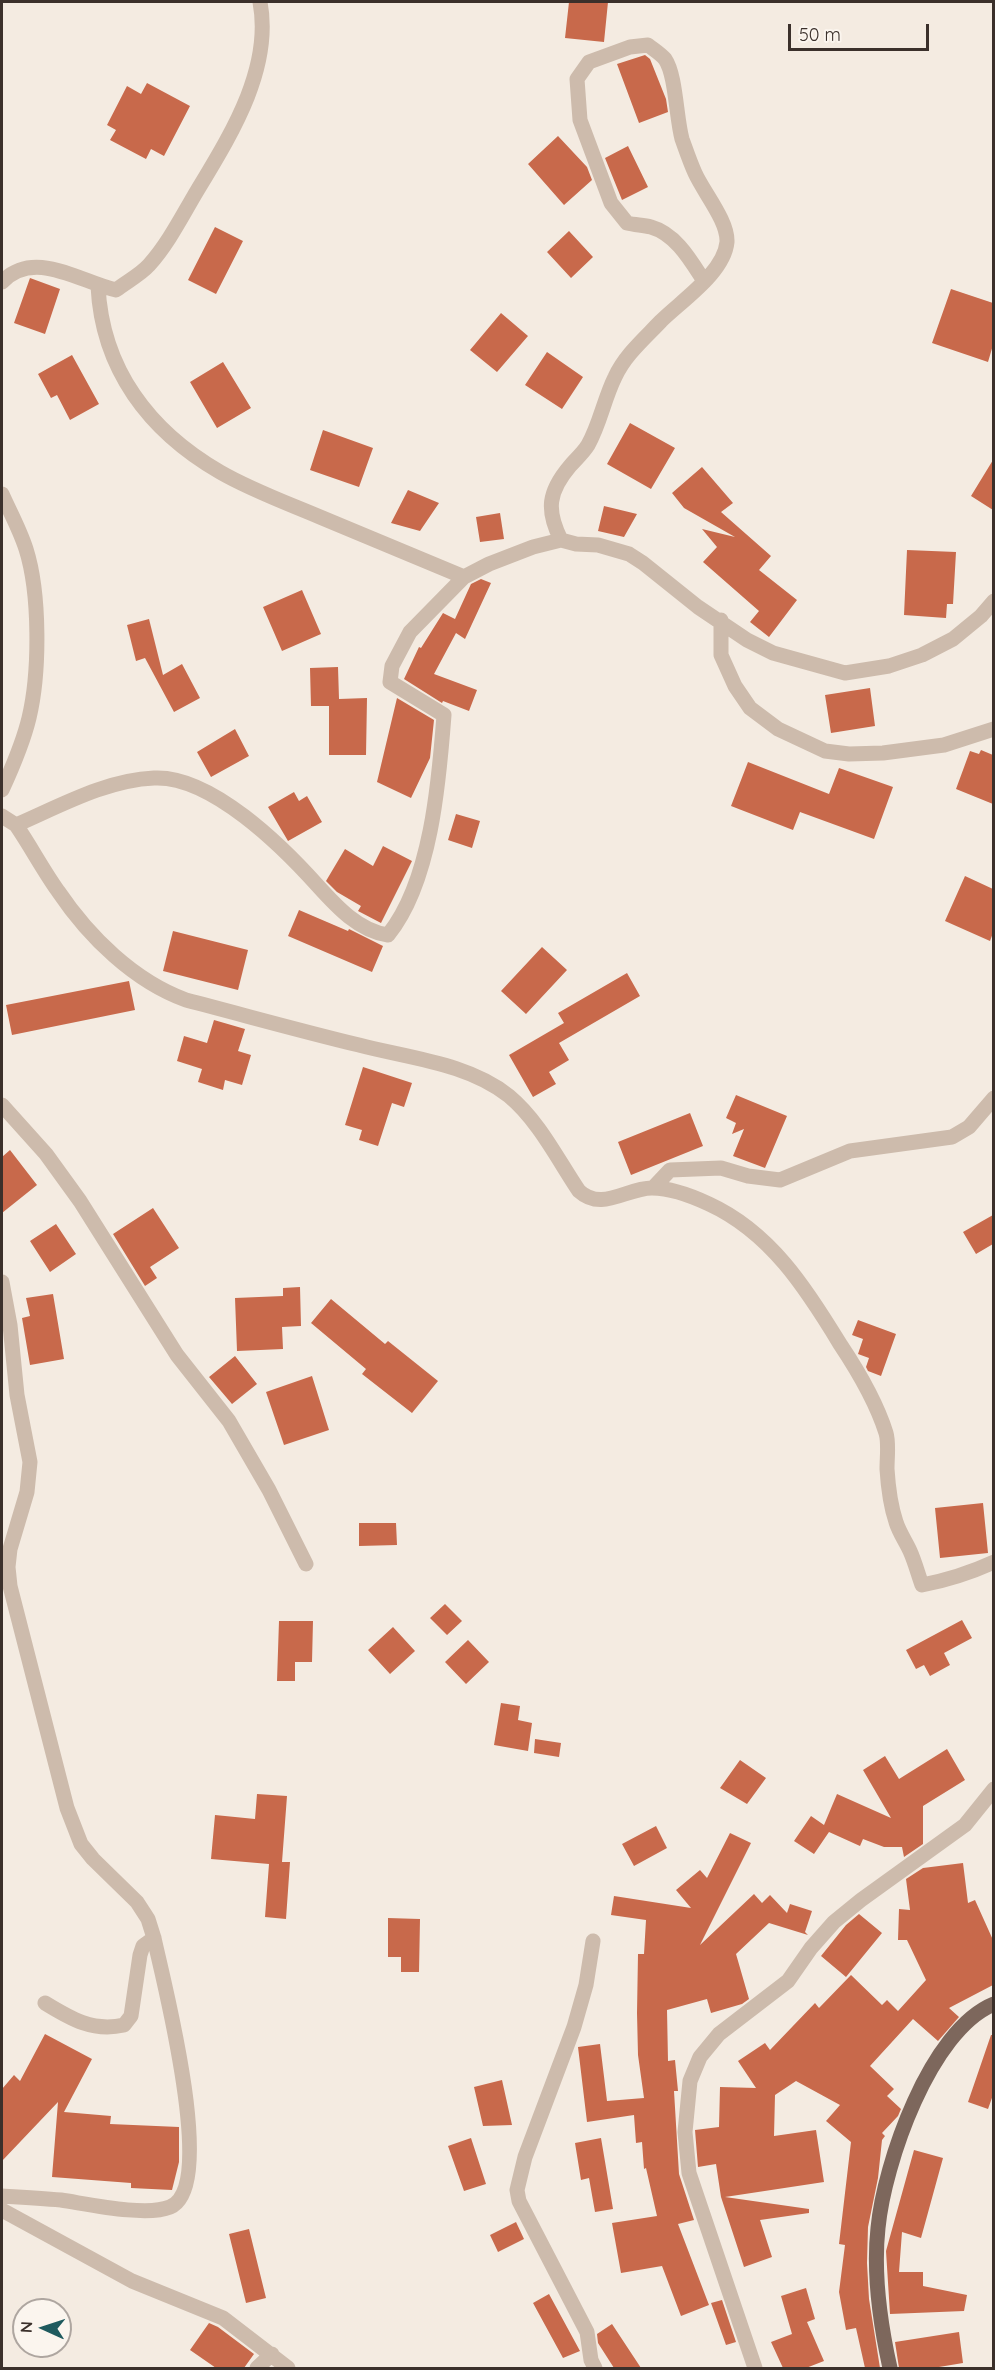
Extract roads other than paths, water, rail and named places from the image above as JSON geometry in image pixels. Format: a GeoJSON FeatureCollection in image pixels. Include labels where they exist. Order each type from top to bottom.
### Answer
{"type":"FeatureCollection","features":[{"type":"Feature","properties":{"kind":"main road"},"geometry":{"type":"LineString","coordinates":[[890,2368],[882,2331],[877,2258],[878,2229],[888,2171],[907,2120],[935,2063],[953,2036],[982,2008],[993,2004]]}},
{"type":"Feature","properties":{"kind":"street"},"geometry":{"type":"LineString","coordinates":[[2,282],[17,270],[41,266],[116,290],[148,267],[168,240],[225,144],[256,72],[261,37],[260,2]]}},
{"type":"Feature","properties":{"kind":"street"},"geometry":{"type":"LineString","coordinates":[[561,540],[552,522],[552,494],[561,477],[585,449],[593,435],[615,376],[637,346],[704,281],[716,268],[725,253],[727,240],[724,227],[695,174],[684,145],[678,123],[673,75],[665,58],[648,45],[622,50],[589,62],[577,79],[580,120],[611,203],[627,223],[651,227],[672,238],[704,281]]}},
{"type":"Feature","properties":{"kind":"street"},"geometry":{"type":"LineString","coordinates":[[98,286],[99,315],[112,356],[143,408],[166,433],[184,448],[222,473],[257,490],[464,577]]}},
{"type":"Feature","properties":{"kind":"street"},"geometry":{"type":"LineString","coordinates":[[2,494],[26,550],[33,580],[37,617],[34,688],[30,716],[18,754],[2,790]]}},
{"type":"Feature","properties":{"kind":"street"},"geometry":{"type":"LineString","coordinates":[[16,825],[76,798],[133,780],[157,777],[174,780],[217,798],[239,812],[278,845],[325,894],[363,928],[388,935],[396,925],[413,891],[422,866],[430,828],[444,715],[390,682],[392,666],[410,632],[464,577],[489,564],[533,547],[561,540],[598,545],[629,554],[698,607],[721,620],[747,640],[773,653],[845,673],[889,666],[922,655],[953,639],[981,616],[993,601]]}},
{"type":"Feature","properties":{"kind":"street"},"geometry":{"type":"LineString","coordinates":[[721,620],[721,655],[735,686],[750,708],[778,729],[825,751],[849,754],[883,753],[944,745],[993,729]]}},
{"type":"Feature","properties":{"kind":"street"},"geometry":{"type":"LineString","coordinates":[[2,816],[16,825],[58,892],[76,915],[111,953],[150,983],[186,1000],[308,1033],[426,1061],[474,1076],[509,1096],[518,1105],[538,1130],[579,1191],[586,1197],[597,1201],[653,1188],[688,1195],[724,1211],[754,1231],[782,1258],[820,1311],[867,1388],[886,1434],[887,1472],[896,1522],[912,1554],[922,1585],[952,1580],[993,1563]]}},
{"type":"Feature","properties":{"kind":"street"},"geometry":{"type":"LineString","coordinates":[[653,1188],[670,1170],[722,1168],[748,1176],[780,1180],[850,1151],[952,1137],[969,1127],[993,1098]]}},
{"type":"Feature","properties":{"kind":"street"},"geometry":{"type":"LineString","coordinates":[[2,1105],[46,1154],[86,1211],[177,1355],[229,1421],[269,1490],[306,1564]]}},
{"type":"Feature","properties":{"kind":"street"},"geometry":{"type":"LineString","coordinates":[[2,1282],[10,1325],[17,1395],[30,1462],[27,1492],[10,1548],[8,1567],[12,1597],[67,1808],[81,1844],[137,1902],[148,1919],[154,1938],[186,2102],[189,2163],[182,2196],[176,2204],[169,2208],[147,2210],[2,2196]]}},
{"type":"Feature","properties":{"kind":"street"},"geometry":{"type":"LineString","coordinates":[[755,2368],[689,2173],[685,2132],[690,2081],[700,2057],[718,2034],[788,1981],[834,1922],[965,1825],[993,1790]]}},
{"type":"Feature","properties":{"kind":"street"},"geometry":{"type":"LineString","coordinates":[[45,2002],[87,2025],[112,2028],[124,2025],[131,2016],[143,1946],[154,1938]]}},
{"type":"Feature","properties":{"kind":"street"},"geometry":{"type":"LineString","coordinates":[[592,1941],[586,1985],[574,2027],[525,2157],[517,2190],[519,2201],[587,2332],[591,2360],[595,2368]]}},
{"type":"Feature","properties":{"kind":"street"},"geometry":{"type":"LineString","coordinates":[[2,2210],[132,2281],[223,2318],[288,2368]]}},
{"type":"Feature","properties":{"kind":"street"},"geometry":{"type":"LineString","coordinates":[[257,2368],[272,2354]]}}]}
